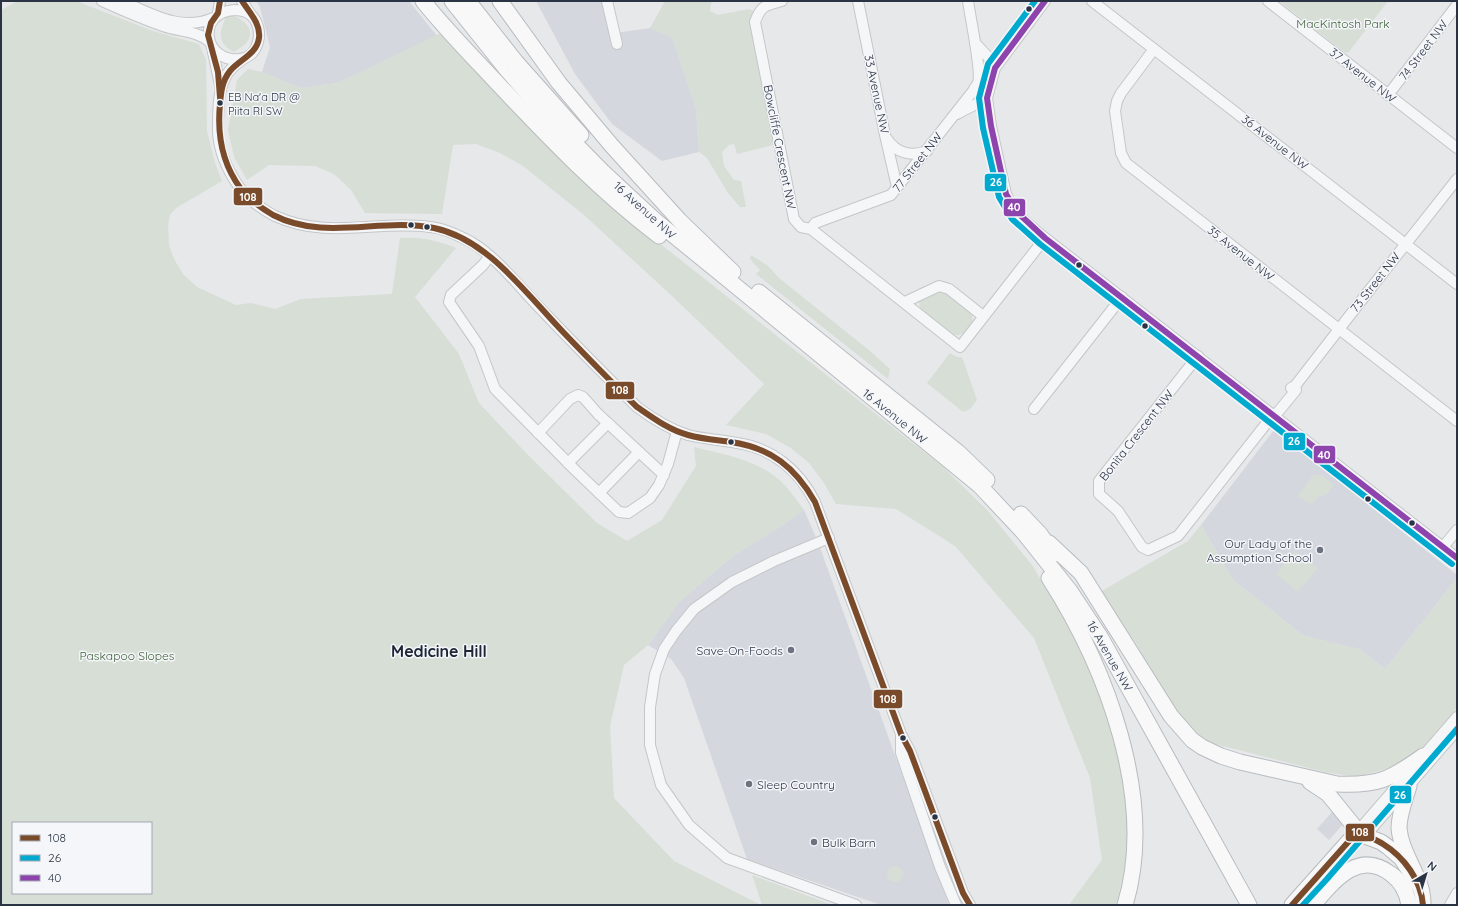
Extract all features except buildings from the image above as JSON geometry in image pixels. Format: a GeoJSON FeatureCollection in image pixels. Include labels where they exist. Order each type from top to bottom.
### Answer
{"type":"FeatureCollection","features":[{"type":"Feature","properties":{"kind":"highway"},"geometry":{"type":"LineString","coordinates":[[423,1],[516,104],[612,198],[674,248],[729,275]]}},
{"type":"Feature","properties":{"kind":"highway","name":"16 Avenue NW"},"geometry":{"type":"LineString","coordinates":[[452,1],[541,109],[593,162],[656,221],[729,275],[958,452],[1040,534],[1104,626],[1260,905]]}},
{"type":"Feature","properties":{"kind":"highway","name":"16 Avenue NW"},"geometry":{"type":"LineString","coordinates":[[468,1],[539,89],[579,134],[619,174],[729,275],[980,486],[1031,541],[1070,591],[1111,656],[1249,905]]}},
{"type":"Feature","properties":{"kind":"highway"},"geometry":{"type":"LineString","coordinates":[[500,1],[559,83],[612,146],[729,275]]}},
{"type":"Feature","properties":{"kind":"highway"},"geometry":{"type":"LineString","coordinates":[[926,441],[986,498],[1033,554],[1075,621],[1098,671],[1110,702],[1119,733],[1130,776],[1134,808],[1135,850],[1125,905]]}},
{"type":"Feature","properties":{"kind":"highway"},"geometry":{"type":"LineString","coordinates":[[1040,534],[1081,573],[1171,716],[1185,733],[1202,747],[1222,756],[1302,778],[1320,788],[1334,800],[1362,834],[1381,842],[1401,858],[1420,889]]}},
{"type":"Feature","properties":{"kind":"highway"},"geometry":{"type":"LineString","coordinates":[[1268,769],[1337,784],[1363,785],[1392,776],[1402,771],[1423,756]]}},
{"type":"Feature","properties":{"kind":"highway"},"geometry":{"type":"LineString","coordinates":[[1409,786],[1401,814],[1399,828],[1402,844],[1420,889],[1423,905]]}},
{"type":"Feature","properties":{"kind":"highway"},"geometry":{"type":"LineString","coordinates":[[1292,905],[1362,834]]}},
{"type":"Feature","properties":{"kind":"highway"},"geometry":{"type":"LineString","coordinates":[[1303,905],[1362,834]]}},
{"type":"Feature","properties":{"kind":"highway"},"geometry":{"type":"LineString","coordinates":[[1313,905],[1334,881],[1345,873],[1353,868],[1369,865],[1386,870],[1400,882],[1407,895],[1409,905]]}},
{"type":"Feature","properties":{"kind":"street"},"geometry":{"type":"LineString","coordinates":[[102,1],[162,26],[181,32],[196,33],[203,37],[224,57],[243,59]]}},
{"type":"Feature","properties":{"kind":"street"},"geometry":{"type":"LineString","coordinates":[[122,1],[181,24],[197,24],[216,15],[234,10],[242,11],[251,15]]}},
{"type":"Feature","properties":{"kind":"street"},"geometry":{"type":"LineString","coordinates":[[220,1],[216,15],[209,26],[208,35],[221,90]]}},
{"type":"Feature","properties":{"kind":"street"},"geometry":{"type":"LineString","coordinates":[[242,1],[258,26],[259,40],[253,51],[231,69],[225,78],[221,90],[218,120],[219,138],[223,156],[235,181],[257,205],[289,222],[308,227],[352,228],[404,225],[431,227],[452,233],[472,243],[489,256],[637,407],[659,423],[677,431],[697,437],[746,444],[764,450],[794,471],[811,493],[901,734],[910,751],[963,893],[970,905]]}},
{"type":"Feature","properties":{"kind":"street"},"geometry":{"type":"LineString","coordinates":[[607,1],[617,44]]}},
{"type":"Feature","properties":{"kind":"street","name":"Bowcliffe Crescent NW"},"geometry":{"type":"LineString","coordinates":[[782,1],[766,5],[759,12],[755,22],[794,219],[801,227],[811,229],[906,302],[960,347],[1045,238]]}},
{"type":"Feature","properties":{"kind":"street","name":"33 Avenue NW"},"geometry":{"type":"LineString","coordinates":[[858,1],[885,135],[898,187]]}},
{"type":"Feature","properties":{"kind":"street","name":"77 Street NW"},"geometry":{"type":"LineString","coordinates":[[811,229],[815,223],[891,195],[927,151],[978,83],[979,77],[977,57],[968,1]]}},
{"type":"Feature","properties":{"kind":"street"},"geometry":{"type":"LineString","coordinates":[[1045,1],[995,68],[987,98],[991,126],[1008,199],[1016,212],[1045,238],[1457,558]]}},
{"type":"Feature","properties":{"kind":"street","name":"36 Avenue NW"},"geometry":{"type":"LineString","coordinates":[[1092,1],[1457,284]]}},
{"type":"Feature","properties":{"kind":"street","name":"37 Avenue NW"},"geometry":{"type":"LineString","coordinates":[[1268,1],[1457,148]]}},
{"type":"Feature","properties":{"kind":"street","name":"74 Street NW"},"geometry":{"type":"LineString","coordinates":[[1388,95],[1457,5]]}},
{"type":"Feature","properties":{"kind":"street"},"geometry":{"type":"LineString","coordinates":[[975,43],[991,60],[995,68]]}},
{"type":"Feature","properties":{"kind":"street","name":"35 Avenue NW"},"geometry":{"type":"LineString","coordinates":[[1154,49],[1121,92],[1117,101],[1115,111],[1121,153],[1126,163],[1457,421]]}},
{"type":"Feature","properties":{"kind":"street"},"geometry":{"type":"LineString","coordinates":[[977,57],[986,65],[995,68]]}},
{"type":"Feature","properties":{"kind":"street"},"geometry":{"type":"LineString","coordinates":[[963,103],[977,97],[987,98]]}},
{"type":"Feature","properties":{"kind":"street","name":"77 Street NW"},"geometry":{"type":"LineString","coordinates":[[952,117],[987,98]]}},
{"type":"Feature","properties":{"kind":"street"},"geometry":{"type":"LineString","coordinates":[[885,135],[891,145],[904,153],[916,154],[927,151]]}},
{"type":"Feature","properties":{"kind":"street","name":"73 Street NW"},"geometry":{"type":"LineString","coordinates":[[1148,550],[1178,536],[1273,415],[1278,412],[1296,390],[1295,386],[1457,179]]}},
{"type":"Feature","properties":{"kind":"street"},"geometry":{"type":"LineString","coordinates":[[489,256],[483,266],[451,295],[449,302],[479,346],[495,389],[619,512],[628,512],[650,498],[664,475],[677,431]]}},
{"type":"Feature","properties":{"kind":"street"},"geometry":{"type":"LineString","coordinates":[[906,302],[939,286],[949,289],[983,316]]}},
{"type":"Feature","properties":{"kind":"street"},"geometry":{"type":"LineString","coordinates":[[1034,409],[1122,297]]}},
{"type":"Feature","properties":{"kind":"street","name":"Bonita Crescent NW"},"geometry":{"type":"LineString","coordinates":[[1148,550],[1142,547],[1118,511],[1099,494],[1099,482],[1198,356]]}},
{"type":"Feature","properties":{"kind":"street"},"geometry":{"type":"LineString","coordinates":[[538,433],[570,399],[578,395],[583,397],[608,423],[664,475]]}},
{"type":"Feature","properties":{"kind":"street"},"geometry":{"type":"LineString","coordinates":[[568,463],[608,423]]}},
{"type":"Feature","properties":{"kind":"street"},"geometry":{"type":"LineString","coordinates":[[599,493],[639,452]]}},
{"type":"Feature","properties":{"kind":"street"},"geometry":{"type":"LineString","coordinates":[[1443,547],[1457,530]]}},
{"type":"Feature","properties":{"kind":"street"},"geometry":{"type":"LineString","coordinates":[[829,538],[800,549],[732,582],[698,606],[676,631],[664,648],[654,674],[650,707],[650,745],[661,785],[689,825],[727,858],[856,905]]}},
{"type":"Feature","properties":{"kind":"street"},"geometry":{"type":"LineString","coordinates":[[1362,834],[1423,756],[1457,717]]}},
{"type":"Feature","properties":{"kind":"street"},"geometry":{"type":"LineString","coordinates":[[1362,834],[1409,786],[1457,730]]}},
{"type":"Feature","properties":{"kind":"street"},"geometry":{"type":"LineString","coordinates":[[901,734],[901,753],[940,867],[956,905]]}},
{"type":"Feature","properties":{"kind":"street"},"geometry":{"type":"LineString","coordinates":[[1450,905],[1456,895]]}},
{"type":"Feature","properties":{"kind":"shaded area"},"geometry":{"type":"Polygon","coordinates":[[[256,1],[409,1],[437,36],[338,83],[301,88],[262,72],[270,47],[260,7],[256,1]]]}},
{"type":"Feature","properties":{"kind":"shaded area"},"geometry":{"type":"Polygon","coordinates":[[[536,1],[607,1],[615,33],[650,28],[672,37],[696,109],[699,152],[662,161],[612,124],[575,74],[536,1]]]}},
{"type":"Feature","properties":{"kind":"shaded area","name":"Our Lady of the Assumption School"},"geometry":{"type":"Polygon","coordinates":[[[1274,430],[1457,575],[1457,578],[1385,669],[1359,649],[1304,636],[1233,580],[1201,525],[1274,430]]]}},
{"type":"Feature","properties":{"kind":"shaded area"},"geometry":{"type":"Polygon","coordinates":[[[804,510],[818,542],[949,905],[881,905],[747,859],[684,678],[671,659],[648,645],[680,601],[733,556],[804,510]]]}},
{"type":"Feature","properties":{"kind":"shaded area"},"geometry":{"type":"Polygon","coordinates":[[[1332,812],[1344,823],[1329,840],[1317,829],[1332,812]]]}},
{"type":"Feature","properties":{"kind":"green space","name":"Paskapoo Slopes"},"geometry":{"type":"Polygon","coordinates":[[[18,1],[76,1],[153,31],[199,44],[206,60],[207,131],[215,163],[222,181],[176,208],[170,215],[168,225],[169,245],[174,259],[183,274],[197,287],[236,305],[251,303],[275,309],[301,299],[392,294],[400,238],[415,238],[449,245],[456,248],[415,297],[459,354],[479,403],[528,455],[597,523],[627,541],[662,520],[696,466],[694,447],[735,457],[764,469],[773,475],[790,491],[804,510],[733,556],[680,601],[648,645],[624,665],[610,726],[614,798],[674,861],[761,905],[1,905],[1,10],[18,1]]]}},
{"type":"Feature","properties":{"kind":"green space"},"geometry":{"type":"Polygon","coordinates":[[[665,1],[715,1],[711,3],[710,11],[718,15],[749,9],[754,11],[750,25],[773,145],[737,154],[734,144],[729,145],[722,152],[724,166],[734,180],[741,181],[746,207],[740,207],[728,193],[707,158],[699,152],[696,109],[672,38],[650,28],[665,1]]]}},
{"type":"Feature","properties":{"kind":"green space","name":"MacKintosh Park"},"geometry":{"type":"Polygon","coordinates":[[[1279,1],[1388,1],[1348,53],[1343,51],[1279,1]]]}},
{"type":"Feature","properties":{"kind":"green space"},"geometry":{"type":"Polygon","coordinates":[[[233,16],[245,22],[250,33],[246,43],[234,52],[228,49],[221,37],[222,28],[226,17],[233,16]]]}},
{"type":"Feature","properties":{"kind":"green space"},"geometry":{"type":"Polygon","coordinates":[[[443,32],[630,220],[943,467],[987,510],[1032,565],[1068,625],[1098,690],[1116,746],[1126,790],[1128,829],[1125,869],[1116,905],[1069,905],[1102,860],[1090,778],[1034,638],[955,546],[896,509],[836,504],[824,483],[810,464],[791,448],[766,434],[726,425],[764,384],[671,295],[584,215],[523,166],[500,153],[476,144],[453,145],[442,214],[365,213],[351,190],[334,174],[315,166],[269,165],[247,180],[234,157],[228,130],[237,80],[248,69],[262,72],[301,88],[338,83],[443,32]]]}},
{"type":"Feature","properties":{"kind":"green space"},"geometry":{"type":"Polygon","coordinates":[[[751,255],[767,265],[779,278],[870,351],[890,369],[888,379],[756,274],[760,270],[750,259],[751,255]]]}},
{"type":"Feature","properties":{"kind":"green space"},"geometry":{"type":"Polygon","coordinates":[[[939,293],[947,293],[972,314],[973,322],[961,334],[951,334],[920,308],[919,302],[923,298],[939,293]]]}},
{"type":"Feature","properties":{"kind":"green space"},"geometry":{"type":"Polygon","coordinates":[[[950,353],[957,357],[962,357],[977,400],[967,411],[962,411],[927,383],[950,353]]]}},
{"type":"Feature","properties":{"kind":"green space"},"geometry":{"type":"Polygon","coordinates":[[[1313,475],[1322,475],[1334,485],[1327,494],[1317,498],[1310,504],[1298,496],[1313,475]]]}},
{"type":"Feature","properties":{"kind":"green space"},"geometry":{"type":"Polygon","coordinates":[[[1201,525],[1233,580],[1304,636],[1359,649],[1385,669],[1457,578],[1457,708],[1426,745],[1400,765],[1356,777],[1325,772],[1207,742],[1192,728],[1175,711],[1137,645],[1100,592],[1188,541],[1201,525]]]}},
{"type":"Feature","properties":{"kind":"green space"},"geometry":{"type":"Polygon","coordinates":[[[1295,551],[1318,568],[1298,592],[1276,574],[1295,551]]]}},
{"type":"Feature","properties":{"kind":"green space"},"geometry":{"type":"Polygon","coordinates":[[[895,866],[901,868],[903,874],[901,880],[895,882],[889,880],[887,874],[889,868],[895,866]]]}},
{"type":"Feature","properties":{"kind":"green space"},"geometry":{"type":"Polygon","coordinates":[[[752,875],[832,905],[762,905],[752,875]]]}},
{"type":"Feature","properties":{"kind":"transit line","name":"108"},"geometry":{"type":"LineString","coordinates":[[220,1],[218,13],[211,23],[208,35],[218,72],[220,97]]}},
{"type":"Feature","properties":{"kind":"transit line","name":"108"},"geometry":{"type":"LineString","coordinates":[[242,1],[258,28],[258,44],[251,53],[230,71],[225,79],[222,87],[219,126],[222,148],[229,169],[241,189],[260,207],[273,215],[293,223],[313,227],[353,228],[414,225],[434,228],[454,234],[472,244],[505,270],[582,352],[637,407],[661,423],[681,433],[699,438],[745,445],[770,454],[790,469],[799,479],[815,502],[901,734],[910,751],[963,893],[970,905]]}},
{"type":"Feature","properties":{"kind":"transit line","name":"26"},"geometry":{"type":"LineString","coordinates":[[1035,1],[988,64],[979,98],[983,128],[999,197],[1012,219],[1040,244],[1452,564]]}},
{"type":"Feature","properties":{"kind":"transit line","name":"40"},"geometry":{"type":"LineString","coordinates":[[1045,1],[995,68],[987,98],[991,126],[1006,194],[1018,213],[1045,238],[1457,558]]}},
{"type":"Feature","properties":{"kind":"transit line","name":"26"},"geometry":{"type":"LineString","coordinates":[[1303,905],[1457,729]]}},
{"type":"Feature","properties":{"kind":"transit line","name":"108"},"geometry":{"type":"LineString","coordinates":[[1292,905],[1358,831],[1391,849],[1404,862],[1415,878],[1419,887],[1423,905]]}},
{"type":"Feature","properties":{"kind":"place","name":"EB Na'a DR @ Piita RI SW"},"geometry":{"type":"Point","coordinates":[220,103]}},
{"type":"Feature","properties":{"kind":"place","name":"Our Lady of the Assumption School"},"geometry":{"type":"Point","coordinates":[1320,550]}},
{"type":"Feature","properties":{"kind":"place","name":"Save-On-Foods"},"geometry":{"type":"Point","coordinates":[791,650]}},
{"type":"Feature","properties":{"kind":"place","name":"Sleep Country"},"geometry":{"type":"Point","coordinates":[749,784]}},
{"type":"Feature","properties":{"kind":"place","name":"Bulk Barn"},"geometry":{"type":"Point","coordinates":[814,842]}},
{"type":"Feature","properties":{"kind":"district","name":"Medicine Hill"},"geometry":{"type":"Point","coordinates":[439,651]}}]}
